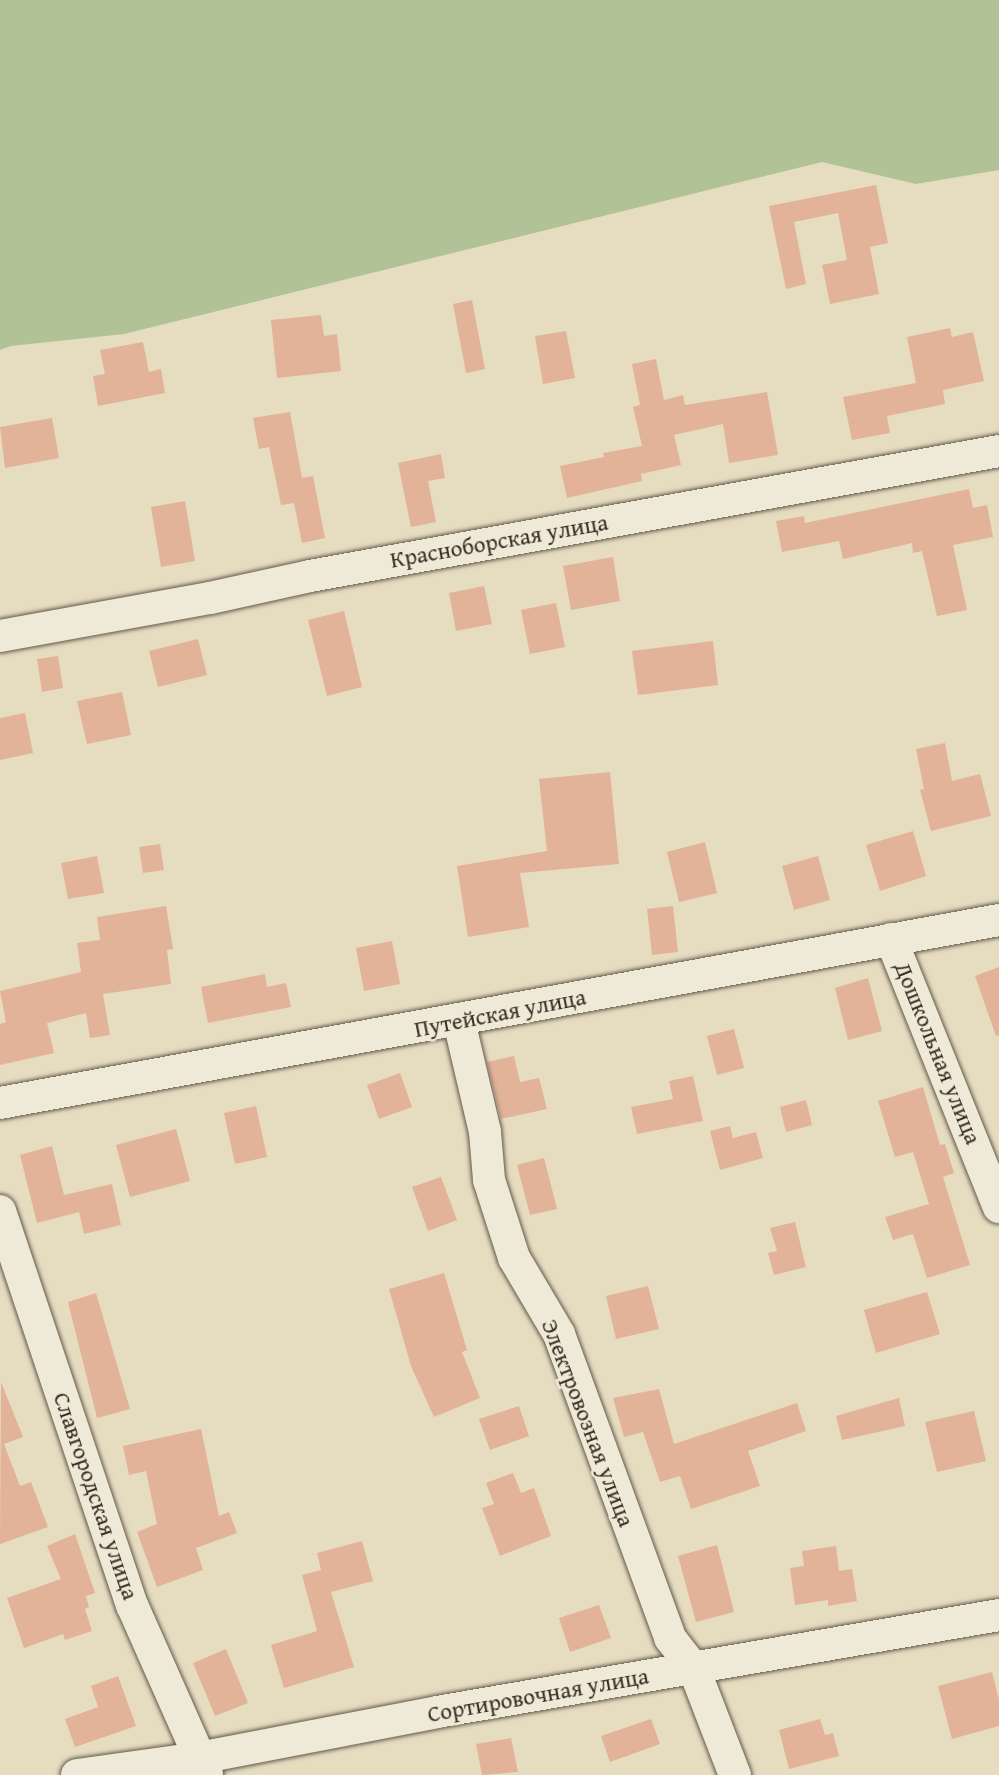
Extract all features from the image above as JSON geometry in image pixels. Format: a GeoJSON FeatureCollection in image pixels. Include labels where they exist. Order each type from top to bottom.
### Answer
{"type":"FeatureCollection","features":[{"type":"Feature","properties":{"kind":"street","name":"Красноборская улица"},"geometry":{"type":"LineString","coordinates":[[0,636],[210,598],[324,573],[999,451]]}},
{"type":"Feature","properties":{"kind":"street","name":"Путейская улица"},"geometry":{"type":"LineString","coordinates":[[0,1103],[999,920]]}},
{"type":"Feature","properties":{"kind":"street","name":"Дошкольная улица"},"geometry":{"type":"LineString","coordinates":[[891,939],[999,1207]]}},
{"type":"Feature","properties":{"kind":"street","name":"Электровозная улица"},"geometry":{"type":"LineString","coordinates":[[458,1021],[485,1132],[489,1180],[514,1258],[559,1334],[670,1638],[694,1669],[735,1775]]}},
{"type":"Feature","properties":{"kind":"street","name":"Славгородская улица"},"geometry":{"type":"LineString","coordinates":[[0,1211],[132,1605],[203,1766]]}},
{"type":"Feature","properties":{"kind":"street","name":"Сортировочная улица"},"geometry":{"type":"LineString","coordinates":[[77,1775],[203,1766],[437,1712],[999,1615]]}},
{"type":"Feature","properties":{"kind":"green space"},"geometry":{"type":"Polygon","coordinates":[[[0,0],[999,0],[999,170],[916,184],[822,162],[124,334],[11,346],[0,350],[0,0]]]}},
{"type":"Feature","properties":{"kind":"building"},"geometry":{"type":"Polygon","coordinates":[[[876,185],[888,243],[870,247],[879,294],[830,304],[822,265],[847,260],[838,213],[794,222],[806,284],[786,289],[769,206],[876,185]]]}},
{"type":"Feature","properties":{"kind":"building"},"geometry":{"type":"Polygon","coordinates":[[[472,300],[485,369],[466,373],[453,304],[472,300]]]}},
{"type":"Feature","properties":{"kind":"building"},"geometry":{"type":"Polygon","coordinates":[[[321,315],[324,336],[337,334],[341,371],[277,378],[271,320],[321,315]]]}},
{"type":"Feature","properties":{"kind":"building"},"geometry":{"type":"Polygon","coordinates":[[[950,328],[952,337],[973,332],[984,381],[943,390],[945,404],[887,416],[890,433],[852,440],[843,397],[916,383],[907,337],[950,328]]]}},
{"type":"Feature","properties":{"kind":"building"},"geometry":{"type":"Polygon","coordinates":[[[566,331],[575,378],[543,384],[535,336],[566,331]]]}},
{"type":"Feature","properties":{"kind":"building"},"geometry":{"type":"Polygon","coordinates":[[[143,342],[149,372],[161,369],[165,393],[98,406],[93,376],[105,374],[100,350],[143,342]]]}},
{"type":"Feature","properties":{"kind":"building"},"geometry":{"type":"Polygon","coordinates":[[[656,359],[664,400],[683,395],[685,405],[767,392],[778,455],[729,463],[723,424],[674,435],[681,465],[641,474],[642,481],[567,498],[560,466],[604,457],[603,453],[642,446],[633,407],[640,405],[632,364],[656,359]]]}},
{"type":"Feature","properties":{"kind":"building"},"geometry":{"type":"Polygon","coordinates":[[[290,412],[302,478],[313,476],[325,538],[302,543],[294,503],[281,505],[269,447],[259,449],[253,418],[290,412]]]}},
{"type":"Feature","properties":{"kind":"building"},"geometry":{"type":"Polygon","coordinates":[[[52,418],[59,458],[5,468],[0,427],[52,418]]]}},
{"type":"Feature","properties":{"kind":"building"},"geometry":{"type":"Polygon","coordinates":[[[441,454],[445,478],[428,481],[436,522],[411,527],[398,463],[441,454]]]}},
{"type":"Feature","properties":{"kind":"building"},"geometry":{"type":"Polygon","coordinates":[[[969,489],[973,508],[987,505],[993,537],[953,545],[967,610],[937,616],[922,551],[913,553],[912,543],[843,559],[839,541],[782,552],[776,521],[804,516],[805,523],[969,489]]]}},
{"type":"Feature","properties":{"kind":"building"},"geometry":{"type":"Polygon","coordinates":[[[185,501],[195,561],[161,567],[151,507],[185,501]]]}},
{"type":"Feature","properties":{"kind":"building"},"geometry":{"type":"Polygon","coordinates":[[[613,557],[620,601],[571,610],[563,566],[613,557]]]}},
{"type":"Feature","properties":{"kind":"building"},"geometry":{"type":"Polygon","coordinates":[[[484,586],[492,624],[456,631],[449,593],[484,586]]]}},
{"type":"Feature","properties":{"kind":"building"},"geometry":{"type":"Polygon","coordinates":[[[556,603],[565,647],[530,654],[521,610],[556,603]]]}},
{"type":"Feature","properties":{"kind":"building"},"geometry":{"type":"Polygon","coordinates":[[[344,611],[362,687],[327,696],[308,620],[344,611]]]}},
{"type":"Feature","properties":{"kind":"building"},"geometry":{"type":"Polygon","coordinates":[[[198,639],[207,675],[158,687],[149,651],[198,639]]]}},
{"type":"Feature","properties":{"kind":"building"},"geometry":{"type":"Polygon","coordinates":[[[713,641],[718,685],[638,695],[632,651],[713,641]]]}},
{"type":"Feature","properties":{"kind":"building"},"geometry":{"type":"Polygon","coordinates":[[[58,656],[63,688],[42,692],[37,659],[58,656]]]}},
{"type":"Feature","properties":{"kind":"building"},"geometry":{"type":"Polygon","coordinates":[[[122,692],[131,735],[87,744],[77,701],[122,692]]]}},
{"type":"Feature","properties":{"kind":"building"},"geometry":{"type":"Polygon","coordinates":[[[25,713],[33,753],[0,760],[0,718],[25,713]]]}},
{"type":"Feature","properties":{"kind":"building"},"geometry":{"type":"Polygon","coordinates":[[[945,743],[952,781],[980,774],[991,816],[931,831],[920,790],[924,789],[916,749],[945,743]]]}},
{"type":"Feature","properties":{"kind":"building"},"geometry":{"type":"Polygon","coordinates":[[[610,772],[619,864],[520,873],[529,927],[468,937],[457,866],[547,851],[539,779],[610,772]]]}},
{"type":"Feature","properties":{"kind":"building"},"geometry":{"type":"Polygon","coordinates":[[[913,831],[926,876],[880,891],[866,845],[913,831]]]}},
{"type":"Feature","properties":{"kind":"building"},"geometry":{"type":"Polygon","coordinates":[[[705,842],[717,893],[679,902],[667,852],[705,842]]]}},
{"type":"Feature","properties":{"kind":"building"},"geometry":{"type":"Polygon","coordinates":[[[160,844],[164,870],[143,873],[139,847],[160,844]]]}},
{"type":"Feature","properties":{"kind":"building"},"geometry":{"type":"Polygon","coordinates":[[[97,856],[104,893],[68,899],[61,863],[97,856]]]}},
{"type":"Feature","properties":{"kind":"building"},"geometry":{"type":"Polygon","coordinates":[[[818,856],[830,900],[794,910],[782,866],[818,856]]]}},
{"type":"Feature","properties":{"kind":"building"},"geometry":{"type":"Polygon","coordinates":[[[166,906],[173,949],[167,950],[171,984],[103,994],[110,1035],[90,1038],[86,1013],[47,1023],[54,1053],[0,1065],[0,1024],[6,1022],[0,991],[81,972],[77,943],[100,940],[97,917],[166,906]]]}},
{"type":"Feature","properties":{"kind":"building"},"geometry":{"type":"Polygon","coordinates":[[[673,906],[678,952],[652,955],[647,909],[673,906]]]}},
{"type":"Feature","properties":{"kind":"building"},"geometry":{"type":"Polygon","coordinates":[[[392,941],[400,984],[364,991],[356,948],[392,941]]]}},
{"type":"Feature","properties":{"kind":"building"},"geometry":{"type":"Polygon","coordinates":[[[999,967],[999,1035],[996,1036],[975,976],[999,967]]]}},
{"type":"Feature","properties":{"kind":"building"},"geometry":{"type":"Polygon","coordinates":[[[265,974],[267,987],[286,983],[291,1007],[208,1023],[201,987],[265,974]]]}},
{"type":"Feature","properties":{"kind":"building"},"geometry":{"type":"Polygon","coordinates":[[[868,978],[882,1031],[848,1040],[835,988],[868,978]]]}},
{"type":"Feature","properties":{"kind":"building"},"geometry":{"type":"Polygon","coordinates":[[[734,1029],[744,1068],[717,1075],[707,1036],[734,1029]]]}},
{"type":"Feature","properties":{"kind":"building"},"geometry":{"type":"Polygon","coordinates":[[[514,1056],[520,1082],[539,1078],[547,1109],[501,1119],[487,1062],[514,1056]]]}},
{"type":"Feature","properties":{"kind":"building"},"geometry":{"type":"Polygon","coordinates":[[[400,1073],[412,1107],[379,1119],[367,1085],[400,1073]]]}},
{"type":"Feature","properties":{"kind":"building"},"geometry":{"type":"Polygon","coordinates":[[[693,1076],[703,1121],[637,1134],[631,1107],[673,1099],[669,1081],[693,1076]]]}},
{"type":"Feature","properties":{"kind":"building"},"geometry":{"type":"Polygon","coordinates":[[[923,1087],[940,1145],[945,1144],[954,1173],[943,1177],[970,1265],[927,1278],[913,1234],[893,1240],[885,1217],[929,1204],[913,1152],[895,1157],[878,1101],[923,1087]]]}},
{"type":"Feature","properties":{"kind":"building"},"geometry":{"type":"Polygon","coordinates":[[[806,1100],[812,1125],[786,1132],[780,1107],[806,1100]]]}},
{"type":"Feature","properties":{"kind":"building"},"geometry":{"type":"Polygon","coordinates":[[[256,1106],[267,1157],[235,1164],[224,1113],[256,1106]]]}},
{"type":"Feature","properties":{"kind":"building"},"geometry":{"type":"Polygon","coordinates":[[[730,1126],[733,1138],[756,1132],[763,1158],[720,1170],[710,1131],[730,1126]]]}},
{"type":"Feature","properties":{"kind":"building"},"geometry":{"type":"Polygon","coordinates":[[[176,1129],[190,1181],[130,1197],[116,1145],[176,1129]]]}},
{"type":"Feature","properties":{"kind":"building"},"geometry":{"type":"Polygon","coordinates":[[[52,1146],[64,1195],[112,1184],[121,1225],[84,1234],[79,1212],[37,1223],[20,1155],[52,1146]]]}},
{"type":"Feature","properties":{"kind":"building"},"geometry":{"type":"Polygon","coordinates":[[[544,1158],[557,1209],[530,1215],[517,1165],[544,1158]]]}},
{"type":"Feature","properties":{"kind":"building"},"geometry":{"type":"Polygon","coordinates":[[[441,1177],[457,1220],[428,1231],[412,1187],[441,1177]]]}},
{"type":"Feature","properties":{"kind":"building"},"geometry":{"type":"Polygon","coordinates":[[[795,1222],[806,1267],[774,1275],[768,1253],[777,1251],[770,1228],[795,1222]]]}},
{"type":"Feature","properties":{"kind":"building"},"geometry":{"type":"Polygon","coordinates":[[[444,1273],[467,1350],[462,1352],[480,1398],[434,1417],[411,1366],[389,1289],[444,1273]]]}},
{"type":"Feature","properties":{"kind":"building"},"geometry":{"type":"Polygon","coordinates":[[[648,1286],[659,1329],[616,1339],[606,1296],[648,1286]]]}},
{"type":"Feature","properties":{"kind":"building"},"geometry":{"type":"Polygon","coordinates":[[[927,1292],[940,1334],[876,1353],[864,1310],[927,1292]]]}},
{"type":"Feature","properties":{"kind":"building"},"geometry":{"type":"Polygon","coordinates":[[[96,1293],[130,1409],[97,1418],[68,1302],[96,1293]]]}},
{"type":"Feature","properties":{"kind":"building"},"geometry":{"type":"Polygon","coordinates":[[[1,1382],[23,1437],[4,1444],[20,1486],[31,1482],[48,1527],[0,1544],[1,1382]]]}},
{"type":"Feature","properties":{"kind":"building"},"geometry":{"type":"Polygon","coordinates":[[[659,1389],[674,1444],[797,1403],[806,1431],[748,1451],[760,1486],[691,1509],[680,1476],[660,1482],[643,1432],[624,1437],[613,1398],[659,1389]]]}},
{"type":"Feature","properties":{"kind":"building"},"geometry":{"type":"Polygon","coordinates":[[[899,1398],[905,1426],[842,1440],[836,1416],[899,1398]]]}},
{"type":"Feature","properties":{"kind":"building"},"geometry":{"type":"Polygon","coordinates":[[[519,1406],[529,1436],[490,1450],[479,1419],[519,1406]]]}},
{"type":"Feature","properties":{"kind":"building"},"geometry":{"type":"Polygon","coordinates":[[[974,1411],[986,1461],[937,1472],[925,1422],[974,1411]]]}},
{"type":"Feature","properties":{"kind":"building"},"geometry":{"type":"Polygon","coordinates":[[[201,1429],[219,1516],[229,1512],[237,1533],[196,1548],[203,1570],[157,1587],[137,1532],[157,1524],[146,1471],[129,1475],[123,1446],[201,1429]]]}},
{"type":"Feature","properties":{"kind":"building"},"geometry":{"type":"Polygon","coordinates":[[[513,1473],[521,1493],[534,1488],[551,1536],[500,1556],[482,1508],[494,1504],[486,1483],[513,1473]]]}},
{"type":"Feature","properties":{"kind":"building"},"geometry":{"type":"Polygon","coordinates":[[[75,1534],[95,1593],[86,1596],[89,1607],[85,1609],[92,1631],[65,1640],[63,1634],[24,1648],[7,1598],[61,1579],[47,1546],[75,1534]]]}},
{"type":"Feature","properties":{"kind":"building"},"geometry":{"type":"Polygon","coordinates":[[[362,1541],[373,1581],[331,1592],[354,1667],[284,1688],[271,1645],[317,1631],[302,1575],[321,1570],[317,1553],[362,1541]]]}},
{"type":"Feature","properties":{"kind":"building"},"geometry":{"type":"Polygon","coordinates":[[[717,1545],[734,1612],[696,1622],[678,1556],[717,1545]]]}},
{"type":"Feature","properties":{"kind":"building"},"geometry":{"type":"Polygon","coordinates":[[[836,1546],[839,1571],[852,1569],[857,1601],[828,1606],[828,1600],[795,1605],[790,1568],[804,1566],[802,1551],[836,1546]]]}},
{"type":"Feature","properties":{"kind":"building"},"geometry":{"type":"Polygon","coordinates":[[[599,1605],[611,1638],[570,1652],[559,1618],[599,1605]]]}},
{"type":"Feature","properties":{"kind":"building"},"geometry":{"type":"Polygon","coordinates":[[[226,1649],[248,1703],[215,1716],[193,1663],[226,1649]]]}},
{"type":"Feature","properties":{"kind":"building"},"geometry":{"type":"Polygon","coordinates":[[[992,1672],[999,1700],[999,1726],[952,1739],[938,1686],[992,1672]]]}},
{"type":"Feature","properties":{"kind":"building"},"geometry":{"type":"Polygon","coordinates":[[[118,1676],[136,1726],[75,1747],[65,1719],[98,1707],[91,1686],[118,1676]]]}},
{"type":"Feature","properties":{"kind":"building"},"geometry":{"type":"Polygon","coordinates":[[[651,1719],[660,1744],[610,1762],[601,1736],[651,1719]]]}},
{"type":"Feature","properties":{"kind":"building"},"geometry":{"type":"Polygon","coordinates":[[[820,1719],[825,1735],[833,1733],[839,1756],[789,1769],[779,1730],[820,1719]]]}},
{"type":"Feature","properties":{"kind":"building"},"geometry":{"type":"Polygon","coordinates":[[[511,1738],[518,1772],[482,1775],[476,1744],[511,1738]]]}}]}
